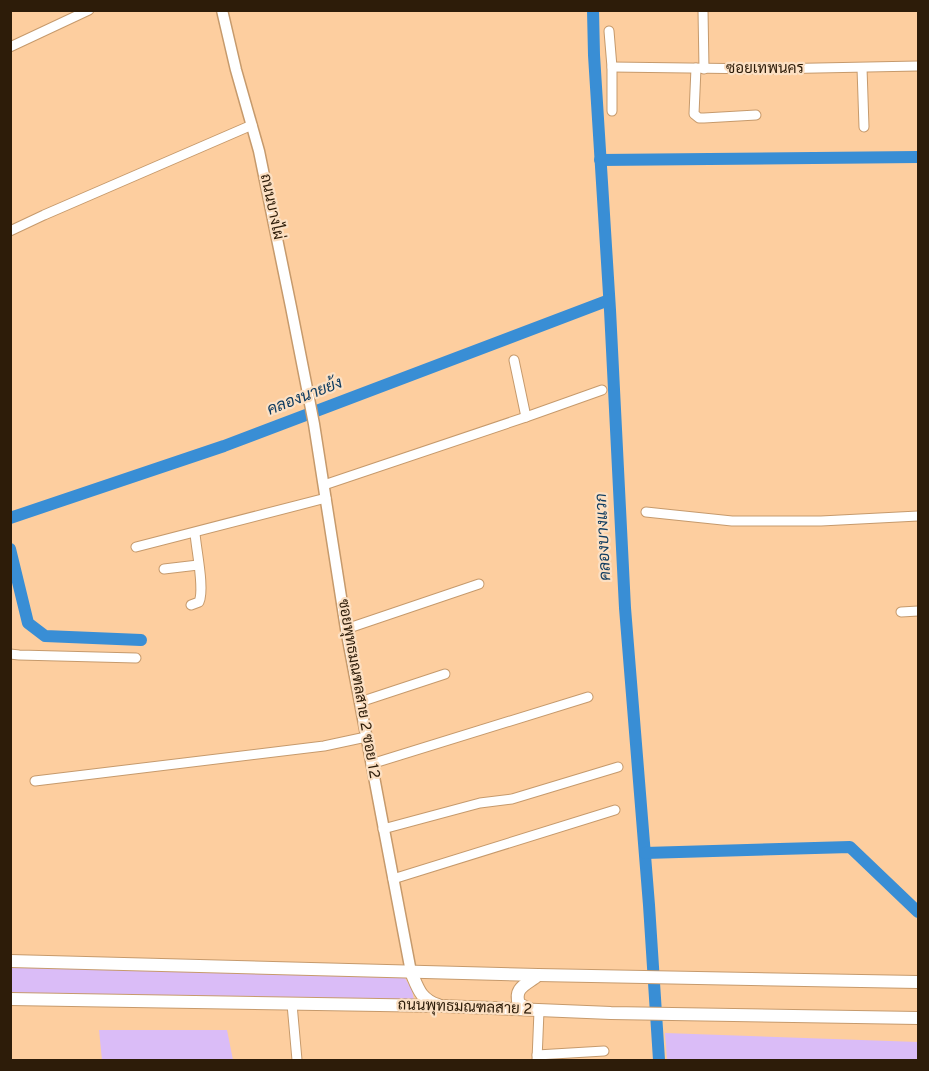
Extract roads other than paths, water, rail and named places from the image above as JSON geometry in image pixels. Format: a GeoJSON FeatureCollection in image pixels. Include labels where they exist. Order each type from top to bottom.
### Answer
{"type":"FeatureCollection","features":[{"type":"Feature","properties":{"kind":"main road"},"geometry":{"type":"LineString","coordinates":[[10,962],[538,975],[918,981]]}},
{"type":"Feature","properties":{"kind":"main road"},"geometry":{"type":"LineString","coordinates":[[411,972],[422,996],[442,1006]]}},
{"type":"Feature","properties":{"kind":"main road"},"geometry":{"type":"LineString","coordinates":[[536,1011],[519,1004],[517,998],[521,988],[538,975]]}},
{"type":"Feature","properties":{"kind":"main road","name":"ถนนพุทธมณฑลสาย 2"},"geometry":{"type":"LineString","coordinates":[[10,999],[442,1006],[611,1013],[918,1018]]}},
{"type":"Feature","properties":{"kind":"street"},"geometry":{"type":"LineString","coordinates":[[10,47],[89,10]]}},
{"type":"Feature","properties":{"kind":"street","name":"ถนนบางไผ่"},"geometry":{"type":"LineString","coordinates":[[222,10],[272,213],[310,406]]}},
{"type":"Feature","properties":{"kind":"street"},"geometry":{"type":"LineString","coordinates":[[703,10],[700,68],[694,114],[704,118],[756,115]]}},
{"type":"Feature","properties":{"kind":"street"},"geometry":{"type":"LineString","coordinates":[[609,31],[612,111]]}},
{"type":"Feature","properties":{"kind":"street","name":"ซอยเทพนคร"},"geometry":{"type":"LineString","coordinates":[[612,67],[768,69],[918,66]]}},
{"type":"Feature","properties":{"kind":"street"},"geometry":{"type":"LineString","coordinates":[[862,68],[864,127]]}},
{"type":"Feature","properties":{"kind":"street"},"geometry":{"type":"LineString","coordinates":[[10,231],[44,214],[252,125]]}},
{"type":"Feature","properties":{"kind":"street"},"geometry":{"type":"LineString","coordinates":[[514,360],[526,417]]}},
{"type":"Feature","properties":{"kind":"street"},"geometry":{"type":"LineString","coordinates":[[324,485],[602,390]]}},
{"type":"Feature","properties":{"kind":"street","name":"ซอยพุทธมณฑลสาย 2 ซอย 12"},"geometry":{"type":"LineString","coordinates":[[310,406],[346,629],[411,972]]}},
{"type":"Feature","properties":{"kind":"street"},"geometry":{"type":"LineString","coordinates":[[136,547],[326,498]]}},
{"type":"Feature","properties":{"kind":"street"},"geometry":{"type":"LineString","coordinates":[[646,512],[732,521],[821,521],[918,516]]}},
{"type":"Feature","properties":{"kind":"street"},"geometry":{"type":"LineString","coordinates":[[192,605],[199,602],[201,597],[195,533]]}},
{"type":"Feature","properties":{"kind":"street"},"geometry":{"type":"LineString","coordinates":[[164,569],[198,566]]}},
{"type":"Feature","properties":{"kind":"street"},"geometry":{"type":"LineString","coordinates":[[346,629],[479,584]]}},
{"type":"Feature","properties":{"kind":"street"},"geometry":{"type":"LineString","coordinates":[[901,612],[918,611]]}},
{"type":"Feature","properties":{"kind":"street"},"geometry":{"type":"LineString","coordinates":[[10,654],[136,658]]}},
{"type":"Feature","properties":{"kind":"street"},"geometry":{"type":"LineString","coordinates":[[360,702],[445,674]]}},
{"type":"Feature","properties":{"kind":"street"},"geometry":{"type":"LineString","coordinates":[[371,764],[588,697]]}},
{"type":"Feature","properties":{"kind":"street"},"geometry":{"type":"LineString","coordinates":[[35,781],[324,746],[366,737]]}},
{"type":"Feature","properties":{"kind":"street"},"geometry":{"type":"LineString","coordinates":[[383,829],[480,803],[512,799],[618,767]]}},
{"type":"Feature","properties":{"kind":"street"},"geometry":{"type":"LineString","coordinates":[[393,879],[615,810]]}},
{"type":"Feature","properties":{"kind":"street"},"geometry":{"type":"LineString","coordinates":[[292,1004],[297,1060]]}},
{"type":"Feature","properties":{"kind":"street"},"geometry":{"type":"LineString","coordinates":[[536,1011],[537,1058],[604,1052]]}},
{"type":"Feature","properties":{"kind":"waterway","name":"คลองบางแวก"},"geometry":{"type":"LineString","coordinates":[[593,10],[625,608],[659,1060]]}},
{"type":"Feature","properties":{"kind":"waterway"},"geometry":{"type":"LineString","coordinates":[[600,160],[918,157]]}},
{"type":"Feature","properties":{"kind":"waterway","name":"คลองนายย้ง"},"geometry":{"type":"LineString","coordinates":[[10,518],[224,446],[609,300]]}},
{"type":"Feature","properties":{"kind":"waterway","name":"คลองนายย้ง"},"geometry":{"type":"LineString","coordinates":[[10,549],[28,623],[45,636],[141,640]]}},
{"type":"Feature","properties":{"kind":"waterway"},"geometry":{"type":"LineString","coordinates":[[645,853],[850,847],[918,912]]}}]}
